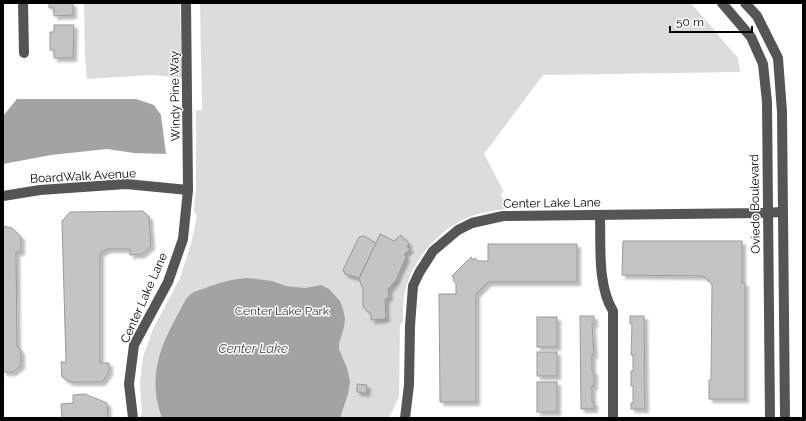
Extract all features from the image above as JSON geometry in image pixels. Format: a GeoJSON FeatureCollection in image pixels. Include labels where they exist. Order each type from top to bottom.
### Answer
{"type":"FeatureCollection","features":[{"type":"Feature","properties":{"kind":"street"},"geometry":{"type":"LineString","coordinates":[[23,3],[24,53]]}},
{"type":"Feature","properties":{"kind":"street","name":"Windy Pine Way"},"geometry":{"type":"LineString","coordinates":[[186,3],[188,190]]}},
{"type":"Feature","properties":{"kind":"street","name":"Oviedo Boulevard"},"geometry":{"type":"LineString","coordinates":[[722,3],[751,37],[763,64],[766,102],[770,418]]}},
{"type":"Feature","properties":{"kind":"street"},"geometry":{"type":"LineString","coordinates":[[745,3],[757,16],[778,58],[782,112],[785,418]]}},
{"type":"Feature","properties":{"kind":"street","name":"BoardWalk Avenue"},"geometry":{"type":"LineString","coordinates":[[3,196],[40,190],[126,184],[188,190]]}},
{"type":"Feature","properties":{"kind":"street","name":"Center Lake Lane"},"geometry":{"type":"LineString","coordinates":[[133,418],[129,384],[134,345],[168,282],[182,239],[188,190]]}},
{"type":"Feature","properties":{"kind":"street","name":"Center Lake Lane"},"geometry":{"type":"LineString","coordinates":[[405,418],[409,386],[410,326],[414,286],[432,251],[458,230],[472,223],[503,216],[782,212]]}},
{"type":"Feature","properties":{"kind":"street"},"geometry":{"type":"LineString","coordinates":[[600,215],[603,283],[608,303],[613,311],[613,418]]}},
{"type":"Feature","properties":{"kind":"green space"},"geometry":{"type":"Polygon","coordinates":[[[84,3],[180,3],[182,78],[153,75],[87,79],[84,3]]]}},
{"type":"Feature","properties":{"kind":"green space","name":"Center Lake Park"},"geometry":{"type":"Polygon","coordinates":[[[200,3],[691,3],[738,58],[740,72],[543,75],[484,154],[504,192],[500,194],[509,209],[477,214],[456,223],[446,230],[436,238],[420,258],[408,280],[404,295],[403,322],[400,325],[399,397],[389,418],[140,418],[142,413],[140,383],[143,357],[153,329],[180,278],[191,244],[197,216],[194,211],[196,188],[196,111],[202,110],[200,3]]]}},
{"type":"Feature","properties":{"kind":"water"},"geometry":{"type":"Polygon","coordinates":[[[17,99],[136,99],[154,105],[161,115],[166,154],[134,153],[107,149],[51,155],[3,164],[3,116],[17,99]]]}},
{"type":"Feature","properties":{"kind":"water","name":"Center Lake"},"geometry":{"type":"Polygon","coordinates":[[[248,278],[272,281],[286,286],[305,288],[321,285],[329,289],[340,301],[345,319],[339,349],[347,368],[350,382],[348,394],[340,418],[162,418],[156,391],[157,366],[160,353],[170,329],[185,301],[192,293],[196,291],[236,279],[248,278]]]}},
{"type":"Feature","properties":{"kind":"building"},"geometry":{"type":"Polygon","coordinates":[[[49,3],[73,3],[73,15],[54,16],[54,8],[49,8],[49,3]]]}},
{"type":"Feature","properties":{"kind":"building"},"geometry":{"type":"Polygon","coordinates":[[[54,25],[74,25],[73,58],[54,58],[54,50],[50,50],[50,32],[54,32],[54,25]]]}},
{"type":"Feature","properties":{"kind":"building"},"geometry":{"type":"Polygon","coordinates":[[[143,211],[149,217],[151,246],[142,254],[130,255],[130,249],[107,249],[100,253],[100,363],[109,363],[109,372],[102,382],[70,382],[62,377],[61,362],[66,362],[62,221],[70,212],[143,211]]]}},
{"type":"Feature","properties":{"kind":"building"},"geometry":{"type":"Polygon","coordinates":[[[3,226],[12,228],[21,237],[21,252],[16,252],[17,346],[21,351],[21,365],[13,372],[3,372],[3,226]]]}},
{"type":"Feature","properties":{"kind":"building"},"geometry":{"type":"Polygon","coordinates":[[[380,234],[394,241],[401,235],[409,244],[407,246],[410,249],[404,255],[406,257],[395,282],[390,288],[388,288],[389,297],[385,299],[386,318],[371,320],[371,314],[363,307],[363,289],[359,279],[380,234]]]}},
{"type":"Feature","properties":{"kind":"building"},"geometry":{"type":"Polygon","coordinates":[[[364,236],[376,243],[359,278],[345,274],[343,270],[359,237],[364,236]]]}},
{"type":"Feature","properties":{"kind":"building"},"geometry":{"type":"Polygon","coordinates":[[[623,241],[742,241],[742,283],[745,283],[745,399],[709,399],[709,380],[711,380],[712,284],[703,276],[622,275],[623,241]]]}},
{"type":"Feature","properties":{"kind":"building"},"geometry":{"type":"Polygon","coordinates":[[[488,244],[577,244],[577,282],[488,282],[476,294],[476,402],[440,402],[439,294],[456,294],[456,284],[452,276],[471,257],[473,260],[475,258],[478,261],[488,261],[488,244]]]}},
{"type":"Feature","properties":{"kind":"building"},"geometry":{"type":"Polygon","coordinates":[[[580,316],[594,316],[594,324],[592,324],[594,355],[592,355],[592,371],[594,371],[594,386],[592,386],[592,402],[594,402],[594,409],[581,409],[580,316]]]}},
{"type":"Feature","properties":{"kind":"building"},"geometry":{"type":"Polygon","coordinates":[[[630,316],[644,316],[645,409],[631,409],[631,403],[633,403],[631,371],[633,371],[633,355],[631,355],[632,324],[630,324],[630,316]]]}},
{"type":"Feature","properties":{"kind":"building"},"geometry":{"type":"Polygon","coordinates":[[[537,317],[557,317],[557,347],[537,347],[537,317]]]}},
{"type":"Feature","properties":{"kind":"building"},"geometry":{"type":"Polygon","coordinates":[[[537,352],[557,352],[557,376],[537,376],[537,352]]]}},
{"type":"Feature","properties":{"kind":"building"},"geometry":{"type":"Polygon","coordinates":[[[537,382],[557,382],[557,412],[537,412],[537,382]]]}},
{"type":"Feature","properties":{"kind":"building"},"geometry":{"type":"Polygon","coordinates":[[[357,384],[367,385],[366,393],[357,392],[357,384]]]}},
{"type":"Feature","properties":{"kind":"building"},"geometry":{"type":"Polygon","coordinates":[[[85,394],[107,403],[108,418],[62,418],[61,404],[73,403],[73,395],[85,394]]]}}]}
